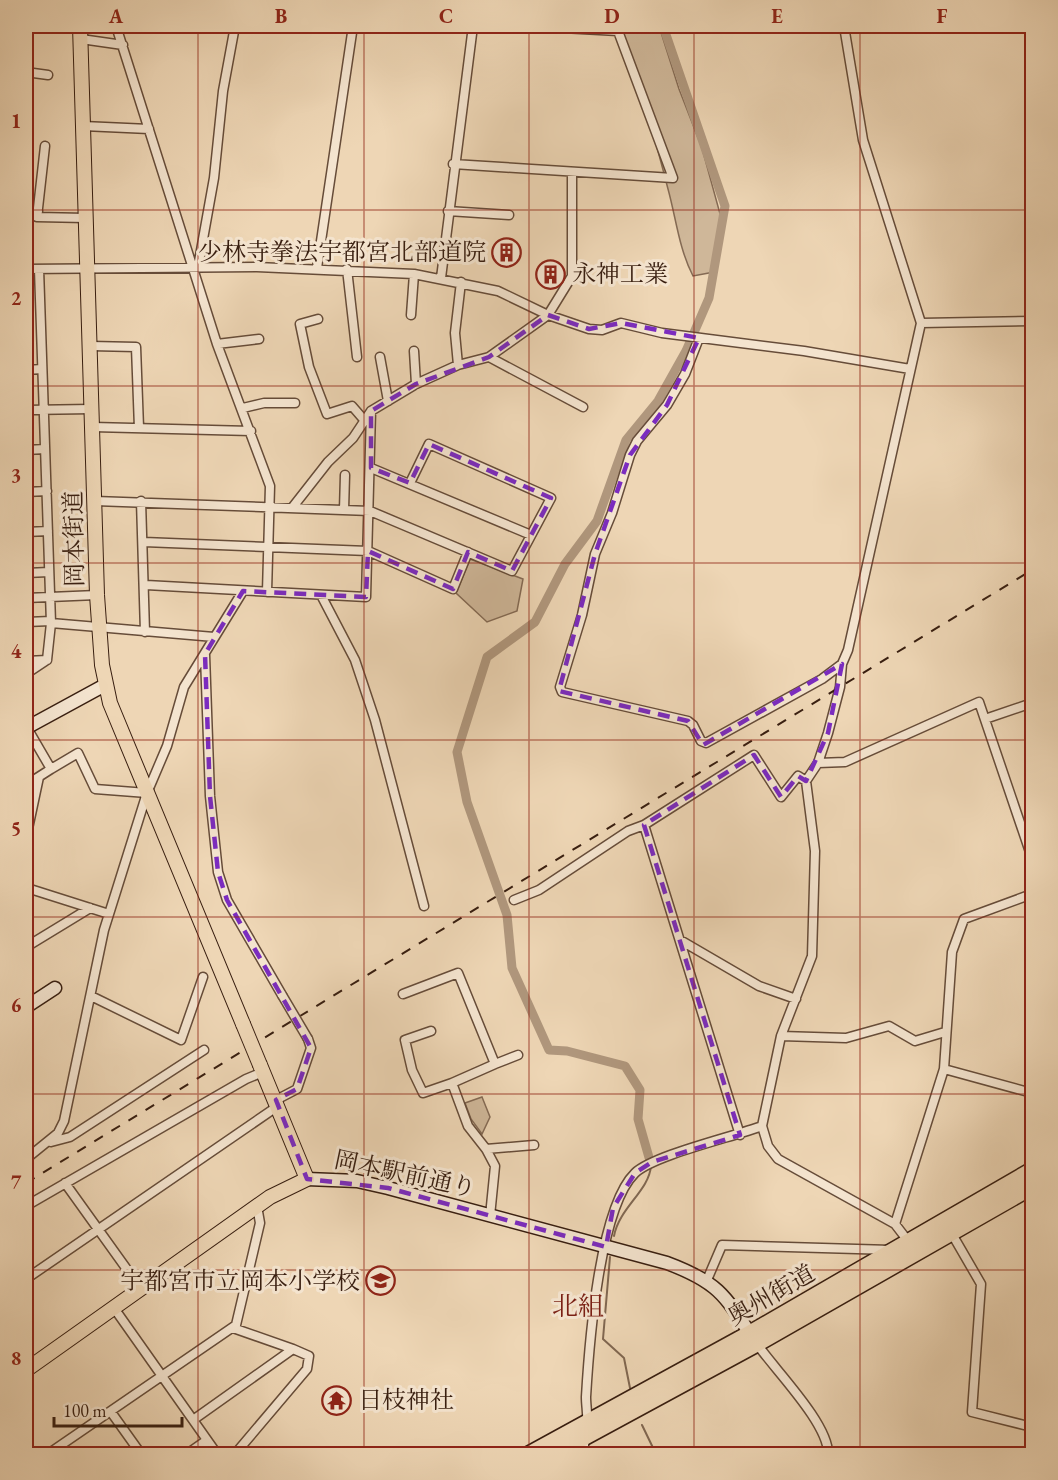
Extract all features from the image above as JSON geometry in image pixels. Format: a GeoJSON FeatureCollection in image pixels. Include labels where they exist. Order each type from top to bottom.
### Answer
{"type":"FeatureCollection","features":[{"type":"Feature","properties":{"kind":"highway","name":"奥州街道"},"geometry":{"type":"LineString","coordinates":[[754,1339],[893,1250],[1032,1170]]}},
{"type":"Feature","properties":{"kind":"highway","name":"奥州街道"},"geometry":{"type":"LineString","coordinates":[[529,1455],[586,1429],[952,1234],[1032,1187]]}},
{"type":"Feature","properties":{"kind":"highway","name":"奥州街道"},"geometry":{"type":"LineString","coordinates":[[554,1455],[586,1429]]}},
{"type":"Feature","properties":{"kind":"main road","name":"岡本街道"},"geometry":{"type":"LineString","coordinates":[[81,32],[97,595],[105,685],[147,793],[262,1069]]}},
{"type":"Feature","properties":{"kind":"main road"},"geometry":{"type":"LineString","coordinates":[[262,1069],[307,1179]]}},
{"type":"Feature","properties":{"kind":"main road","name":"岡本駅前通り"},"geometry":{"type":"LineString","coordinates":[[26,1370],[256,1206],[286,1187],[307,1179]]}},
{"type":"Feature","properties":{"kind":"street"},"geometry":{"type":"LineString","coordinates":[[116,26],[195,267],[217,344],[243,408],[270,486],[267,592]]}},
{"type":"Feature","properties":{"kind":"street"},"geometry":{"type":"LineString","coordinates":[[195,267],[214,178],[223,91],[235,26]]}},
{"type":"Feature","properties":{"kind":"street"},"geometry":{"type":"LineString","coordinates":[[317,268],[352,26]]}},
{"type":"Feature","properties":{"kind":"street"},"geometry":{"type":"LineString","coordinates":[[441,278],[453,164],[473,26]]}},
{"type":"Feature","properties":{"kind":"street"},"geometry":{"type":"LineString","coordinates":[[453,164],[673,178],[618,32],[525,26]]}},
{"type":"Feature","properties":{"kind":"street"},"geometry":{"type":"LineString","coordinates":[[844,26],[863,140],[921,323],[848,650],[842,664],[838,698],[818,763],[806,782],[815,851],[812,956],[781,1036],[762,1126],[768,1146],[778,1159],[895,1224],[908,1241]]}},
{"type":"Feature","properties":{"kind":"street"},"geometry":{"type":"LineString","coordinates":[[81,32],[123,45]]}},
{"type":"Feature","properties":{"kind":"street"},"geometry":{"type":"LineString","coordinates":[[26,72],[48,75]]}},
{"type":"Feature","properties":{"kind":"street"},"geometry":{"type":"LineString","coordinates":[[83,126],[150,129]]}},
{"type":"Feature","properties":{"kind":"street"},"geometry":{"type":"LineString","coordinates":[[45,146],[37,217],[86,218]]}},
{"type":"Feature","properties":{"kind":"street"},"geometry":{"type":"LineString","coordinates":[[292,508],[328,462],[353,438],[371,411],[416,384],[458,365],[489,357],[549,315],[572,276],[572,172]]}},
{"type":"Feature","properties":{"kind":"street"},"geometry":{"type":"LineString","coordinates":[[448,210],[509,215]]}},
{"type":"Feature","properties":{"kind":"street"},"geometry":{"type":"LineString","coordinates":[[26,212],[38,211]]}},
{"type":"Feature","properties":{"kind":"street"},"geometry":{"type":"LineString","coordinates":[[26,268],[88,270],[195,267],[317,268],[414,274],[498,291],[549,315],[589,329],[602,330],[621,323],[685,336],[804,351],[910,369]]}},
{"type":"Feature","properties":{"kind":"street"},"geometry":{"type":"LineString","coordinates":[[39,269],[51,622],[47,660]]}},
{"type":"Feature","properties":{"kind":"street"},"geometry":{"type":"LineString","coordinates":[[347,270],[357,357]]}},
{"type":"Feature","properties":{"kind":"street"},"geometry":{"type":"LineString","coordinates":[[411,315],[414,274]]}},
{"type":"Feature","properties":{"kind":"street"},"geometry":{"type":"LineString","coordinates":[[458,365],[455,333],[461,282]]}},
{"type":"Feature","properties":{"kind":"street"},"geometry":{"type":"LineString","coordinates":[[318,319],[300,324],[309,367],[327,414],[352,406],[364,421]]}},
{"type":"Feature","properties":{"kind":"street"},"geometry":{"type":"LineString","coordinates":[[921,323],[1032,321]]}},
{"type":"Feature","properties":{"kind":"street"},"geometry":{"type":"LineString","coordinates":[[698,338],[685,374],[667,405],[637,441],[630,455],[612,513],[595,554],[582,615],[560,687],[562,692],[688,721],[693,725],[701,741],[706,742],[822,679],[842,664]]}},
{"type":"Feature","properties":{"kind":"street"},"geometry":{"type":"LineString","coordinates":[[217,344],[259,339]]}},
{"type":"Feature","properties":{"kind":"street"},"geometry":{"type":"LineString","coordinates":[[91,346],[136,347],[139,428]]}},
{"type":"Feature","properties":{"kind":"street"},"geometry":{"type":"LineString","coordinates":[[414,351],[416,384]]}},
{"type":"Feature","properties":{"kind":"street"},"geometry":{"type":"LineString","coordinates":[[380,357],[388,401]]}},
{"type":"Feature","properties":{"kind":"street"},"geometry":{"type":"LineString","coordinates":[[489,357],[583,407]]}},
{"type":"Feature","properties":{"kind":"street"},"geometry":{"type":"LineString","coordinates":[[26,370],[42,369]]}},
{"type":"Feature","properties":{"kind":"street"},"geometry":{"type":"LineString","coordinates":[[243,408],[264,403],[296,403]]}},
{"type":"Feature","properties":{"kind":"street"},"geometry":{"type":"LineString","coordinates":[[26,410],[92,409]]}},
{"type":"Feature","properties":{"kind":"street"},"geometry":{"type":"LineString","coordinates":[[146,585],[366,597],[371,411]]}},
{"type":"Feature","properties":{"kind":"street"},"geometry":{"type":"LineString","coordinates":[[93,427],[251,431]]}},
{"type":"Feature","properties":{"kind":"street"},"geometry":{"type":"LineString","coordinates":[[95,501],[370,511],[512,571],[551,498],[429,444],[410,483]]}},
{"type":"Feature","properties":{"kind":"street"},"geometry":{"type":"LineString","coordinates":[[26,450],[45,449]]}},
{"type":"Feature","properties":{"kind":"street"},"geometry":{"type":"LineString","coordinates":[[371,468],[531,535]]}},
{"type":"Feature","properties":{"kind":"street"},"geometry":{"type":"LineString","coordinates":[[344,510],[345,475]]}},
{"type":"Feature","properties":{"kind":"street"},"geometry":{"type":"LineString","coordinates":[[26,492],[46,491]]}},
{"type":"Feature","properties":{"kind":"street"},"geometry":{"type":"LineString","coordinates":[[141,501],[146,585],[145,632]]}},
{"type":"Feature","properties":{"kind":"street"},"geometry":{"type":"LineString","coordinates":[[26,532],[48,531]]}},
{"type":"Feature","properties":{"kind":"street"},"geometry":{"type":"LineString","coordinates":[[144,542],[368,551],[453,589],[468,552]]}},
{"type":"Feature","properties":{"kind":"street"},"geometry":{"type":"LineString","coordinates":[[26,573],[49,572]]}},
{"type":"Feature","properties":{"kind":"street"},"geometry":{"type":"LineString","coordinates":[[26,1159],[58,1133],[64,1121],[109,914],[147,793],[167,746],[184,687],[243,591]]}},
{"type":"Feature","properties":{"kind":"street"},"geometry":{"type":"LineString","coordinates":[[26,598],[97,595]]}},
{"type":"Feature","properties":{"kind":"street"},"geometry":{"type":"LineString","coordinates":[[321,595],[355,660],[375,720],[424,906]]}},
{"type":"Feature","properties":{"kind":"street"},"geometry":{"type":"LineString","coordinates":[[26,622],[51,622],[99,629],[214,638]]}},
{"type":"Feature","properties":{"kind":"street"},"geometry":{"type":"LineString","coordinates":[[26,1279],[297,1089],[311,1048],[308,1039],[227,900],[219,872],[210,796],[205,654]]}},
{"type":"Feature","properties":{"kind":"street"},"geometry":{"type":"LineString","coordinates":[[26,661],[47,660]]}},
{"type":"Feature","properties":{"kind":"street"},"geometry":{"type":"LineString","coordinates":[[26,674],[47,660]]}},
{"type":"Feature","properties":{"kind":"street"},"geometry":{"type":"LineString","coordinates":[[51,769],[26,727],[105,685]]}},
{"type":"Feature","properties":{"kind":"street"},"geometry":{"type":"LineString","coordinates":[[818,763],[845,762],[979,702],[1032,858]]}},
{"type":"Feature","properties":{"kind":"street"},"geometry":{"type":"LineString","coordinates":[[985,719],[1032,703]]}},
{"type":"Feature","properties":{"kind":"street"},"geometry":{"type":"LineString","coordinates":[[26,785],[78,753],[95,789],[147,793]]}},
{"type":"Feature","properties":{"kind":"street"},"geometry":{"type":"LineString","coordinates":[[514,900],[539,890],[628,831],[644,825],[754,755],[781,798],[798,776],[806,782]]}},
{"type":"Feature","properties":{"kind":"street"},"geometry":{"type":"LineString","coordinates":[[26,838],[39,777]]}},
{"type":"Feature","properties":{"kind":"street"},"geometry":{"type":"LineString","coordinates":[[644,825],[740,1135]]}},
{"type":"Feature","properties":{"kind":"street"},"geometry":{"type":"LineString","coordinates":[[27,888],[109,914]]}},
{"type":"Feature","properties":{"kind":"street"},"geometry":{"type":"LineString","coordinates":[[895,1224],[944,1069],[952,952],[964,918],[1032,894]]}},
{"type":"Feature","properties":{"kind":"street"},"geometry":{"type":"LineString","coordinates":[[26,947],[90,908]]}},
{"type":"Feature","properties":{"kind":"street"},"geometry":{"type":"LineString","coordinates":[[680,940],[759,986],[796,999]]}},
{"type":"Feature","properties":{"kind":"street"},"geometry":{"type":"LineString","coordinates":[[403,994],[458,973],[495,1064]]}},
{"type":"Feature","properties":{"kind":"street"},"geometry":{"type":"LineString","coordinates":[[91,996],[181,1040],[203,977]]}},
{"type":"Feature","properties":{"kind":"street"},"geometry":{"type":"LineString","coordinates":[[26,1006],[55,988]]}},
{"type":"Feature","properties":{"kind":"street"},"geometry":{"type":"LineString","coordinates":[[781,1036],[846,1038],[889,1026],[915,1041],[945,1032]]}},
{"type":"Feature","properties":{"kind":"street"},"geometry":{"type":"LineString","coordinates":[[430,1031],[405,1040],[412,1070],[423,1093],[453,1083],[518,1055]]}},
{"type":"Feature","properties":{"kind":"street"},"geometry":{"type":"LineString","coordinates":[[48,1143],[70,1137],[204,1050]]}},
{"type":"Feature","properties":{"kind":"street"},"geometry":{"type":"LineString","coordinates":[[26,1206],[262,1069]]}},
{"type":"Feature","properties":{"kind":"street"},"geometry":{"type":"LineString","coordinates":[[944,1069],[1032,1094]]}},
{"type":"Feature","properties":{"kind":"street"},"geometry":{"type":"LineString","coordinates":[[453,1083],[468,1126],[486,1149],[495,1167],[490,1216]]}},
{"type":"Feature","properties":{"kind":"street"},"geometry":{"type":"LineString","coordinates":[[583,1455],[596,1288],[613,1208],[635,1173],[652,1162],[762,1126]]}},
{"type":"Feature","properties":{"kind":"street"},"geometry":{"type":"LineString","coordinates":[[486,1149],[534,1145]]}},
{"type":"Feature","properties":{"kind":"street","name":"岡本駅前通り"},"geometry":{"type":"LineString","coordinates":[[307,1179],[357,1181],[667,1263],[706,1280],[722,1292],[754,1339]]}},
{"type":"Feature","properties":{"kind":"street"},"geometry":{"type":"LineString","coordinates":[[65,1183],[141,1289]]}},
{"type":"Feature","properties":{"kind":"street"},"geometry":{"type":"LineString","coordinates":[[48,1455],[238,1323],[260,1223],[256,1206]]}},
{"type":"Feature","properties":{"kind":"street"},"geometry":{"type":"LineString","coordinates":[[952,1234],[981,1284],[972,1412],[1032,1427]]}},
{"type":"Feature","properties":{"kind":"street"},"geometry":{"type":"LineString","coordinates":[[706,1280],[723,1245],[893,1250]]}},
{"type":"Feature","properties":{"kind":"street"},"geometry":{"type":"LineString","coordinates":[[114,1308],[217,1455]]}},
{"type":"Feature","properties":{"kind":"street"},"geometry":{"type":"LineString","coordinates":[[233,1328],[293,1349],[309,1356],[310,1359],[307,1369],[235,1455]]}},
{"type":"Feature","properties":{"kind":"street"},"geometry":{"type":"LineString","coordinates":[[754,1339],[812,1417],[828,1444],[828,1455]]}},
{"type":"Feature","properties":{"kind":"street"},"geometry":{"type":"LineString","coordinates":[[193,1420],[293,1349]]}},
{"type":"Feature","properties":{"kind":"street"},"geometry":{"type":"LineString","coordinates":[[111,1412],[141,1455]]}},
{"type":"Feature","properties":{"kind":"street"},"geometry":{"type":"LineString","coordinates":[[188,1455],[207,1440]]}},
{"type":"Feature","properties":{"kind":"highlighted area"},"geometry":{"type":"Polygon","coordinates":[[[548,315],[589,329],[621,323],[699,338],[667,405],[630,455],[595,554],[559,691],[688,721],[703,745],[842,664],[828,733],[806,781],[798,776],[781,797],[754,755],[644,825],[740,1135],[652,1162],[635,1173],[613,1208],[606,1247],[388,1188],[307,1179],[276,1100],[297,1089],[311,1048],[227,900],[218,872],[210,796],[205,654],[243,591],[366,597],[368,551],[453,589],[468,552],[512,571],[551,498],[429,444],[410,483],[371,468],[371,411],[416,384],[489,357],[548,315]]]}},
{"type":"Feature","properties":{"kind":"shaded area"},"geometry":{"type":"Polygon","coordinates":[[[621,26],[659,26],[679,89],[702,148],[722,221],[714,272],[693,276],[688,266],[621,26]]]}},
{"type":"Feature","properties":{"kind":"shaded area"},"geometry":{"type":"Polygon","coordinates":[[[470,559],[523,579],[517,611],[487,622],[456,593],[470,559]]]}},
{"type":"Feature","properties":{"kind":"shaded area"},"geometry":{"type":"Polygon","coordinates":[[[482,1097],[490,1117],[482,1134],[471,1119],[465,1103],[482,1097]]]}},
{"type":"Feature","properties":{"kind":"waterway"},"geometry":{"type":"LineString","coordinates":[[650,1161],[638,1119],[640,1090],[625,1066],[567,1051],[549,1050],[512,968],[507,915],[467,802],[457,752],[487,657],[535,622],[565,564],[597,521],[626,440],[658,401],[686,351],[709,298],[725,206],[663,26]]}},
{"type":"Feature","properties":{"kind":"waterway"},"geometry":{"type":"LineString","coordinates":[[614,1236],[622,1217],[645,1184],[651,1166]]}},
{"type":"Feature","properties":{"kind":"waterway"},"geometry":{"type":"LineString","coordinates":[[610,1257],[603,1339],[624,1358],[630,1388]]}},
{"type":"Feature","properties":{"kind":"waterway"},"geometry":{"type":"LineString","coordinates":[[642,1425],[656,1454]]}},
{"type":"Feature","properties":{"kind":"railway"},"geometry":{"type":"LineString","coordinates":[[26,1183],[1032,570]]}},
{"type":"Feature","properties":{"kind":"place","name":"少林寺拳法宇都宮北部道院"},"geometry":{"type":"Point","coordinates":[507,252]}},
{"type":"Feature","properties":{"kind":"place","name":"永神工業"},"geometry":{"type":"Point","coordinates":[551,274]}},
{"type":"Feature","properties":{"kind":"place","name":"宇都宮市立岡本小学校"},"geometry":{"type":"Point","coordinates":[381,1281]}},
{"type":"Feature","properties":{"kind":"place","name":"日枝神社"},"geometry":{"type":"Point","coordinates":[337,1400]}},
{"type":"Feature","properties":{"kind":"district","name":"北組"},"geometry":{"type":"Point","coordinates":[578,1306]}}]}
